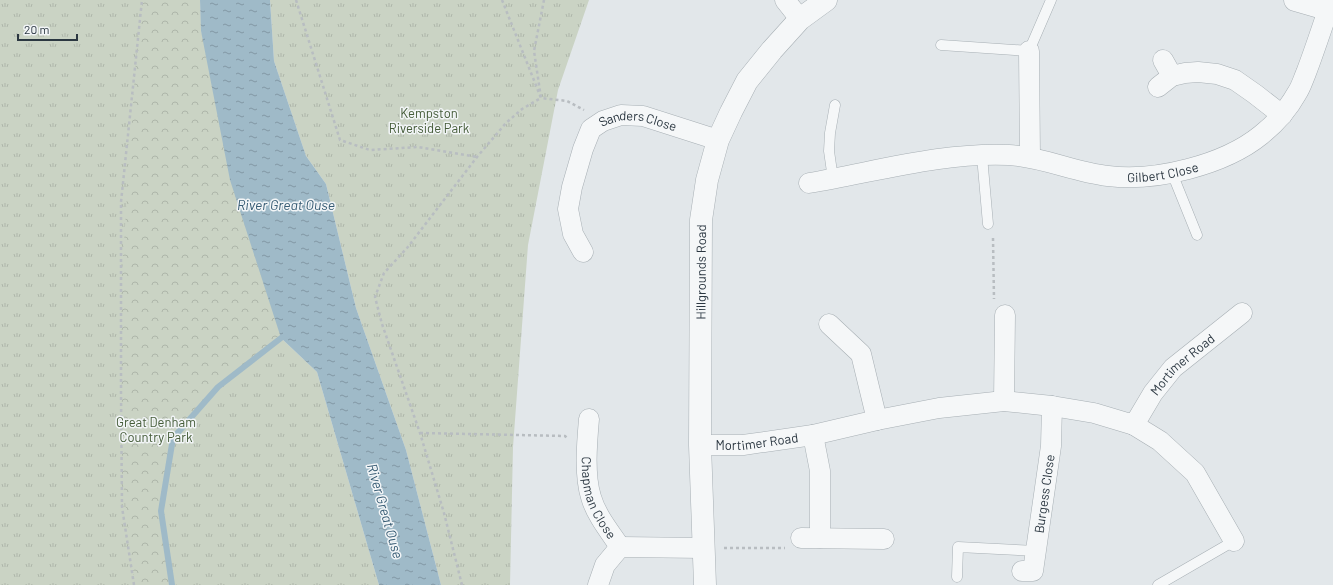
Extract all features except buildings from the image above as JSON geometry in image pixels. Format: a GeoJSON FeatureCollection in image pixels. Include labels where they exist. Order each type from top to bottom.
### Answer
{"type":"FeatureCollection","features":[{"type":"Feature","properties":{"kind":"street"},"geometry":{"type":"LineString","coordinates":[[785,0],[800,20]]}},
{"type":"Feature","properties":{"kind":"street","name":"Hillgrounds Road"},"geometry":{"type":"LineString","coordinates":[[705,585],[700,445],[701,220],[707,180],[718,140],[747,80],[800,20],[826,0]]}},
{"type":"Feature","properties":{"kind":"street"},"geometry":{"type":"LineString","coordinates":[[1295,0],[1330,11]]}},
{"type":"Feature","properties":{"kind":"street","name":"Gilbert Close"},"geometry":{"type":"LineString","coordinates":[[809,183],[906,164],[956,157],[1008,155],[1030,157],[1065,167],[1108,176],[1138,178],[1172,173],[1199,166],[1232,154],[1260,135],[1282,115],[1298,92],[1330,11]]}},
{"type":"Feature","properties":{"kind":"street"},"geometry":{"type":"LineString","coordinates":[[1029,51],[1030,157]]}},
{"type":"Feature","properties":{"kind":"street"},"geometry":{"type":"LineString","coordinates":[[1164,74],[1198,72],[1217,74],[1235,80],[1282,115]]}},
{"type":"Feature","properties":{"kind":"street","name":"Sanders Close"},"geometry":{"type":"LineString","coordinates":[[583,252],[573,234],[568,209],[572,187],[583,149],[591,129],[603,121],[621,115],[644,116],[718,140]]}},
{"type":"Feature","properties":{"kind":"street","name":"Mortimer Road"},"geometry":{"type":"LineString","coordinates":[[1134,425],[1153,393],[1173,368],[1242,313]]}},
{"type":"Feature","properties":{"kind":"street"},"geometry":{"type":"LineString","coordinates":[[1004,401],[1005,315]]}},
{"type":"Feature","properties":{"kind":"street"},"geometry":{"type":"LineString","coordinates":[[829,324],[861,354],[877,420]]}},
{"type":"Feature","properties":{"kind":"street","name":"Mortimer Road"},"geometry":{"type":"LineString","coordinates":[[700,445],[743,445],[813,436],[877,420],[940,408],[1004,401],[1052,406],[1094,413],[1134,425],[1160,440],[1195,473],[1234,541]]}},
{"type":"Feature","properties":{"kind":"street","name":"Burgess Close"},"geometry":{"type":"LineString","coordinates":[[1022,571],[1033,571],[1051,446],[1052,406]]}},
{"type":"Feature","properties":{"kind":"street","name":"Chapman Close"},"geometry":{"type":"LineString","coordinates":[[589,419],[580,443],[591,497],[601,518],[620,547]]}},
{"type":"Feature","properties":{"kind":"street","name":"Mortimer Road"},"geometry":{"type":"LineString","coordinates":[[811,538],[820,471],[813,436]]}},
{"type":"Feature","properties":{"kind":"street"},"geometry":{"type":"LineString","coordinates":[[811,538],[884,539]]}},
{"type":"Feature","properties":{"kind":"street","name":"Chapman Close"},"geometry":{"type":"LineString","coordinates":[[620,547],[704,548]]}},
{"type":"Feature","properties":{"kind":"street","name":"Chapman Close"},"geometry":{"type":"LineString","coordinates":[[598,585],[605,565],[620,547]]}},
{"type":"Feature","properties":{"kind":"lane"},"geometry":{"type":"LineString","coordinates":[[941,45],[1029,51],[1051,0]]}},
{"type":"Feature","properties":{"kind":"lane"},"geometry":{"type":"LineString","coordinates":[[833,179],[829,151],[830,133],[835,105]]}},
{"type":"Feature","properties":{"kind":"lane"},"geometry":{"type":"LineString","coordinates":[[982,156],[988,224]]}},
{"type":"Feature","properties":{"kind":"lane"},"geometry":{"type":"LineString","coordinates":[[1172,173],[1197,235]]}},
{"type":"Feature","properties":{"kind":"lane"},"geometry":{"type":"LineString","coordinates":[[1158,585],[1234,541]]}},
{"type":"Feature","properties":{"kind":"lane"},"geometry":{"type":"LineString","coordinates":[[957,577],[958,548],[1036,551]]}},
{"type":"Feature","properties":{"kind":"path"},"geometry":{"type":"LineString","coordinates":[[134,585],[122,507],[121,202],[142,0]]}},
{"type":"Feature","properties":{"kind":"path"},"geometry":{"type":"LineString","coordinates":[[296,0],[340,140],[370,150],[418,147],[477,158]]}},
{"type":"Feature","properties":{"kind":"path"},"geometry":{"type":"LineString","coordinates":[[502,0],[541,98]]}},
{"type":"Feature","properties":{"kind":"path"},"geometry":{"type":"LineString","coordinates":[[541,98],[534,51],[544,0]]}},
{"type":"Feature","properties":{"kind":"path"},"geometry":{"type":"LineString","coordinates":[[462,585],[444,512],[420,433],[382,324],[375,297],[384,272],[407,248],[506,123],[522,109],[541,98],[567,101],[603,121]]}},
{"type":"Feature","properties":{"kind":"path"},"geometry":{"type":"LineString","coordinates":[[988,224],[993,232],[994,304],[1005,315]]}},
{"type":"Feature","properties":{"kind":"path"},"geometry":{"type":"LineString","coordinates":[[420,433],[565,436],[580,443]]}},
{"type":"Feature","properties":{"kind":"path"},"geometry":{"type":"LineString","coordinates":[[704,548],[790,548],[811,538]]}},
{"type":"Feature","properties":{"kind":"green space","name":"Great Denham Country Park"},"geometry":{"type":"Polygon","coordinates":[[[0,0],[200,0],[201,31],[281,338],[317,372],[379,585],[0,585],[0,0]]]}},
{"type":"Feature","properties":{"kind":"green space"},"geometry":{"type":"Polygon","coordinates":[[[143,0],[200,0],[201,31],[230,180],[281,338],[218,387],[173,438],[161,511],[176,585],[135,585],[122,474],[121,288],[136,59],[143,0]]]}},
{"type":"Feature","properties":{"kind":"green space","name":"Kempston Riverside Park"},"geometry":{"type":"Polygon","coordinates":[[[270,0],[589,0],[558,90],[528,245],[513,447],[510,585],[441,585],[406,450],[356,308],[326,184],[306,156],[274,61],[270,0]]]}},
{"type":"Feature","properties":{"kind":"water","name":"River Great Ouse"},"geometry":{"type":"Polygon","coordinates":[[[200,0],[270,0],[274,61],[306,156],[326,184],[356,308],[406,450],[441,585],[379,585],[317,372],[281,338],[230,180],[201,31],[200,0]]]}},
{"type":"Feature","properties":{"kind":"waterway"},"geometry":{"type":"LineString","coordinates":[[172,585],[161,511],[173,438],[218,387],[281,338]]}}]}
